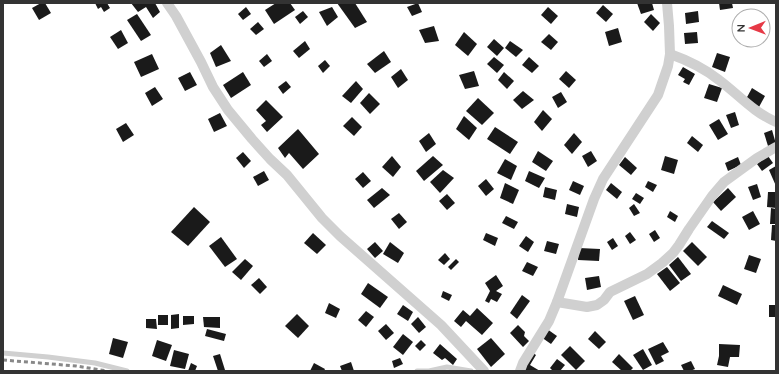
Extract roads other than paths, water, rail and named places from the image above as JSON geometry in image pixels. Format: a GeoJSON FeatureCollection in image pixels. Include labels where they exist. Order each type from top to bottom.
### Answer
{"type":"FeatureCollection","features":[{"type":"Feature","properties":{"kind":"street"},"geometry":{"type":"LineString","coordinates":[[167,3],[201,62],[213,87],[228,110],[252,139],[287,175],[322,218],[340,236],[440,325],[484,371]]}},
{"type":"Feature","properties":{"kind":"street"},"geometry":{"type":"LineString","coordinates":[[520,371],[523,363],[549,321],[594,199],[603,179],[658,96],[668,66],[670,54],[667,3]]}},
{"type":"Feature","properties":{"kind":"street"},"geometry":{"type":"LineString","coordinates":[[670,54],[697,65],[718,78],[754,110],[776,122]]}},
{"type":"Feature","properties":{"kind":"street"},"geometry":{"type":"LineString","coordinates":[[557,302],[587,307],[597,305],[604,300],[610,292],[647,274],[662,263],[679,246],[712,196],[724,182],[776,146]]}},
{"type":"Feature","properties":{"kind":"lane"},"geometry":{"type":"LineString","coordinates":[[3,353],[95,363],[127,371]]}},
{"type":"Feature","properties":{"kind":"lane"},"geometry":{"type":"LineString","coordinates":[[417,371],[429,371],[447,367],[471,371]]}},
{"type":"Feature","properties":{"kind":"railway"},"geometry":{"type":"LineString","coordinates":[[3,360],[76,366],[107,371]]}}]}
